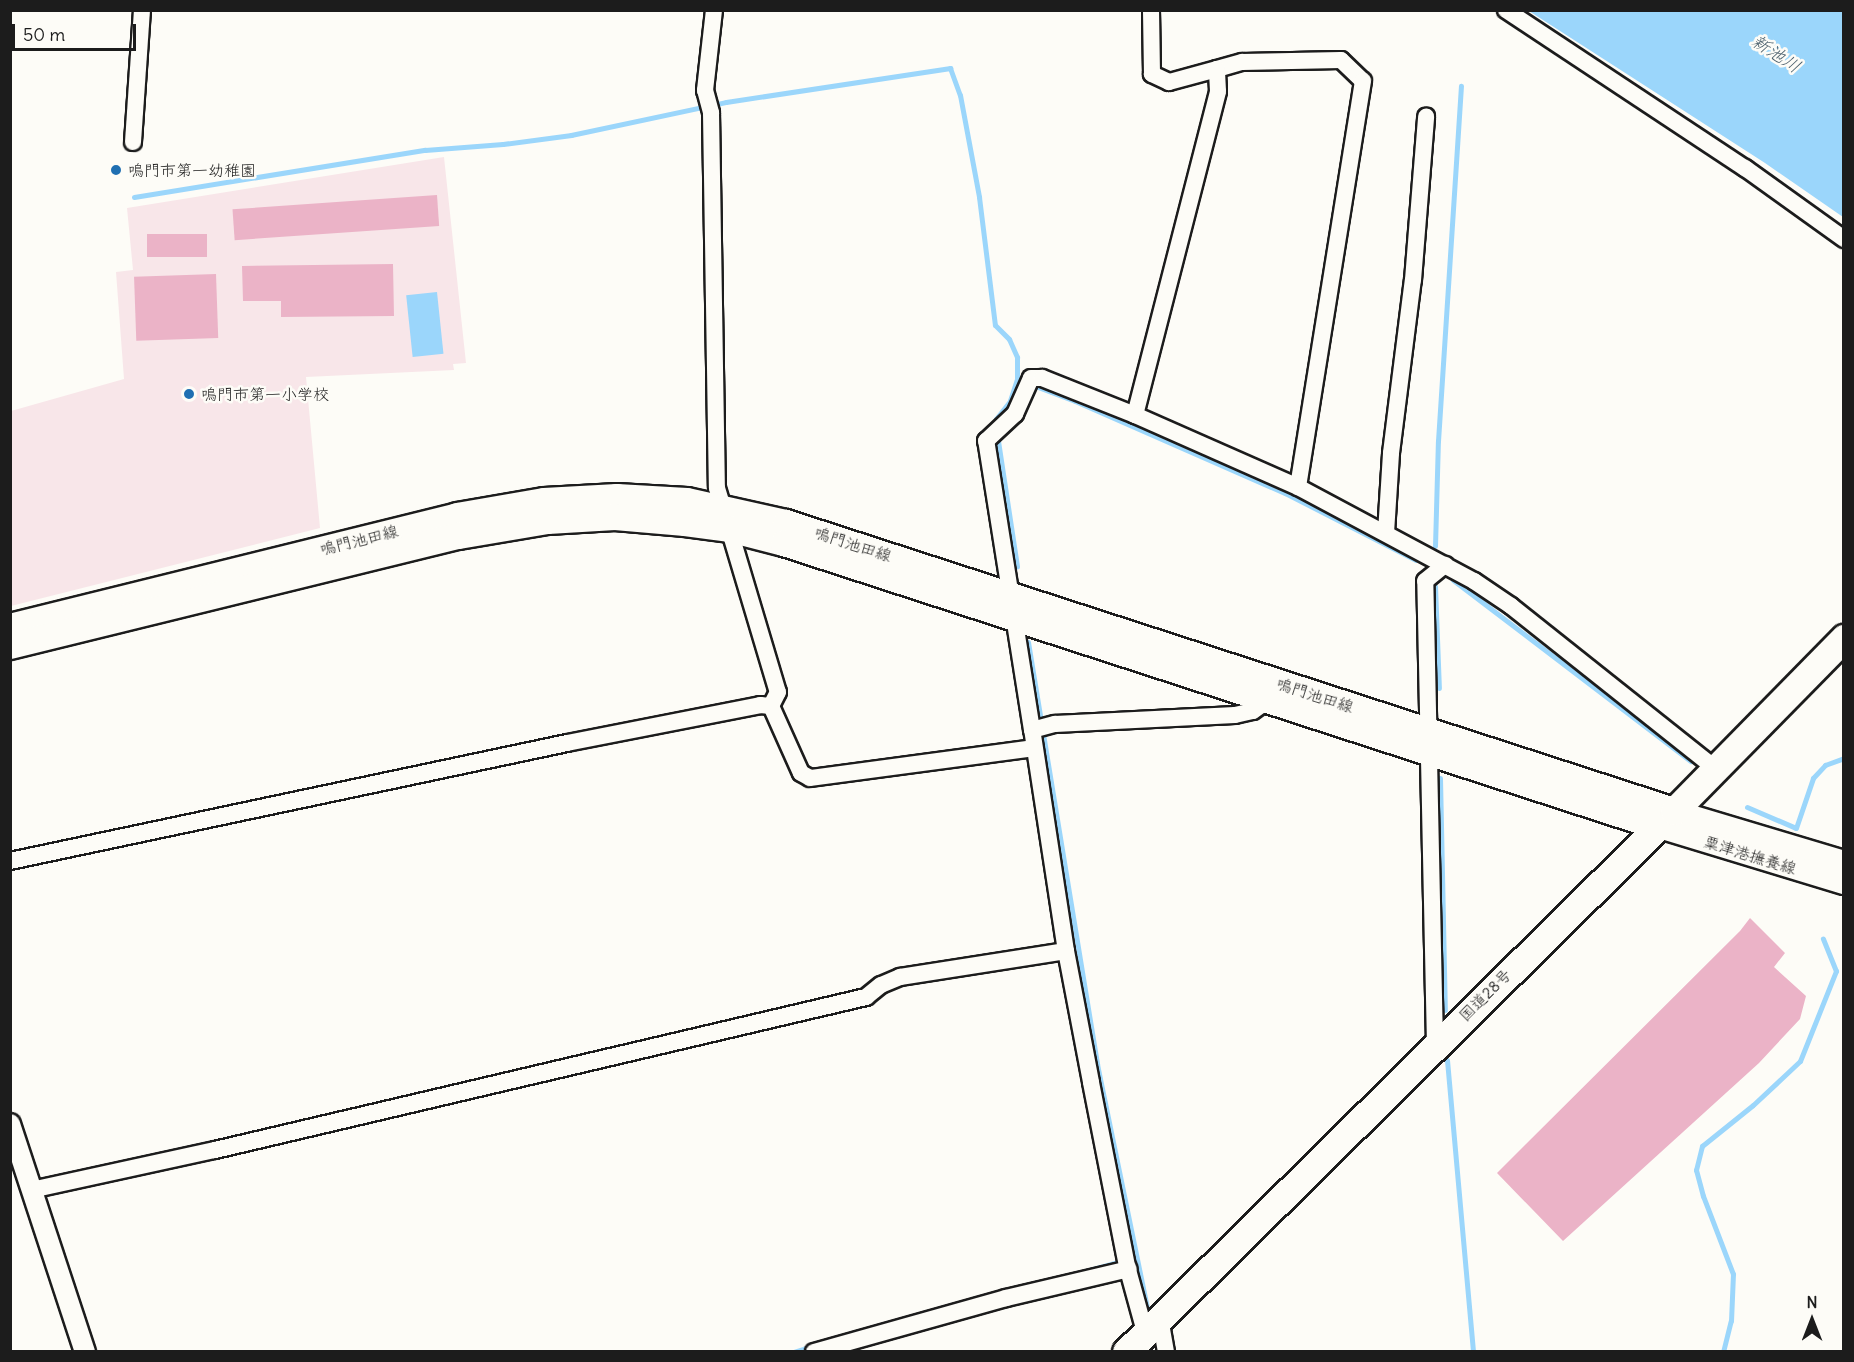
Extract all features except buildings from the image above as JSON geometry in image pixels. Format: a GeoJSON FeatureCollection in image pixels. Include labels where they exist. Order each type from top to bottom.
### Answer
{"type":"FeatureCollection","features":[{"type":"Feature","properties":{"kind":"highway","name":"国道28号"},"geometry":{"type":"LineString","coordinates":[[1126,1352],[1665,819],[1844,638]]}},
{"type":"Feature","properties":{"kind":"main road","name":"鳴門池田線"},"geometry":{"type":"LineString","coordinates":[[10,627],[457,516],[544,501],[617,497],[687,501],[784,543],[1013,607],[1665,819]]}},
{"type":"Feature","properties":{"kind":"main road","name":"鳴門池田線"},"geometry":{"type":"LineString","coordinates":[[10,646],[459,536],[548,521],[615,517],[725,518]]}},
{"type":"Feature","properties":{"kind":"main road","name":"鳴門池田線"},"geometry":{"type":"LineString","coordinates":[[1013,607],[1267,701],[1429,742]]}},
{"type":"Feature","properties":{"kind":"main road","name":"粟津港撫養線"},"geometry":{"type":"LineString","coordinates":[[1665,819],[1844,862]]}},
{"type":"Feature","properties":{"kind":"main road","name":"粟津港撫養線"},"geometry":{"type":"LineString","coordinates":[[1665,819],[1844,883]]}},
{"type":"Feature","properties":{"kind":"street"},"geometry":{"type":"LineString","coordinates":[[133,142],[142,10]]}},
{"type":"Feature","properties":{"kind":"street"},"geometry":{"type":"LineString","coordinates":[[714,10],[705,90],[711,113],[716,466],[725,518],[778,692],[771,706]]}},
{"type":"Feature","properties":{"kind":"street"},"geometry":{"type":"LineString","coordinates":[[1151,10],[1152,74],[1169,82],[1242,62],[1341,60],[1363,81],[1298,487]]}},
{"type":"Feature","properties":{"kind":"street"},"geometry":{"type":"LineString","coordinates":[[1506,10],[1745,168],[1844,239]]}},
{"type":"Feature","properties":{"kind":"street"},"geometry":{"type":"LineString","coordinates":[[1135,415],[1218,91],[1217,69]]}},
{"type":"Feature","properties":{"kind":"street"},"geometry":{"type":"LineString","coordinates":[[1386,533],[1391,453],[1413,280],[1426,117]]}},
{"type":"Feature","properties":{"kind":"street"},"geometry":{"type":"LineString","coordinates":[[1166,1352],[1152,1325],[1127,1262],[1066,951],[1035,748],[1035,730],[986,441],[1015,414],[1030,378],[1042,378],[1135,415],[1298,487],[1445,565],[1511,606],[1715,768]]}},
{"type":"Feature","properties":{"kind":"street"},"geometry":{"type":"LineString","coordinates":[[1435,1045],[1425,581],[1445,565]]}},
{"type":"Feature","properties":{"kind":"street"},"geometry":{"type":"LineString","coordinates":[[1035,730],[1055,724],[1235,715],[1253,711],[1267,701]]}},
{"type":"Feature","properties":{"kind":"street"},"geometry":{"type":"LineString","coordinates":[[10,861],[578,741],[760,705],[771,706]]}},
{"type":"Feature","properties":{"kind":"street"},"geometry":{"type":"LineString","coordinates":[[771,706],[801,773],[810,778],[1035,748]]}},
{"type":"Feature","properties":{"kind":"street"},"geometry":{"type":"LineString","coordinates":[[31,1190],[215,1150],[866,997],[881,985],[900,977],[1066,951]]}},
{"type":"Feature","properties":{"kind":"street"},"geometry":{"type":"LineString","coordinates":[[10,1124],[85,1352]]}},
{"type":"Feature","properties":{"kind":"street"},"geometry":{"type":"LineString","coordinates":[[814,1352],[1127,1262]]}},
{"type":"Feature","properties":{"kind":"shaded area","name":"鳴門市第一小学校"},"geometry":{"type":"Polygon","coordinates":[[[444,157],[466,363],[453,364],[454,370],[306,377],[320,528],[11,606],[11,411],[124,379],[116,272],[133,270],[127,208],[444,157]]]}},
{"type":"Feature","properties":{"kind":"water","name":"新池川"},"geometry":{"type":"Polygon","coordinates":[[[1529,11],[1843,11],[1843,217],[1765,163],[1529,11]]]}},
{"type":"Feature","properties":{"kind":"water"},"geometry":{"type":"Polygon","coordinates":[[[437,292],[443,354],[413,357],[406,295],[437,292]]]}},
{"type":"Feature","properties":{"kind":"waterway"},"geometry":{"type":"LineString","coordinates":[[134,197],[425,150],[503,144],[571,135],[726,102],[950,68],[960,95],[979,197],[995,325],[1009,339],[1017,357],[1017,379],[1010,401],[996,419],[995,425]]}},
{"type":"Feature","properties":{"kind":"waterway"},"geometry":{"type":"LineString","coordinates":[[1435,546],[1438,441],[1461,86]]}},
{"type":"Feature","properties":{"kind":"waterway"},"geometry":{"type":"LineString","coordinates":[[1030,384],[1075,401],[1285,493],[1416,560]]}},
{"type":"Feature","properties":{"kind":"waterway"},"geometry":{"type":"LineString","coordinates":[[997,434],[1017,567]]}},
{"type":"Feature","properties":{"kind":"waterway"},"geometry":{"type":"LineString","coordinates":[[1453,580],[1691,761]]}},
{"type":"Feature","properties":{"kind":"waterway"},"geometry":{"type":"LineString","coordinates":[[1435,586],[1439,688]]}},
{"type":"Feature","properties":{"kind":"waterway"},"geometry":{"type":"LineString","coordinates":[[1028,642],[1097,1064],[1147,1307]]}},
{"type":"Feature","properties":{"kind":"waterway"},"geometry":{"type":"LineString","coordinates":[[1747,807],[1796,828],[1813,778],[1825,765],[1844,758]]}},
{"type":"Feature","properties":{"kind":"waterway"},"geometry":{"type":"LineString","coordinates":[[1440,778],[1445,1010]]}},
{"type":"Feature","properties":{"kind":"waterway"},"geometry":{"type":"LineString","coordinates":[[1723,1352],[1731,1321],[1733,1274],[1703,1196],[1696,1170],[1702,1146],[1753,1105],[1800,1061],[1836,971],[1823,939]]}},
{"type":"Feature","properties":{"kind":"waterway"},"geometry":{"type":"LineString","coordinates":[[1447,1060],[1473,1352]]}},
{"type":"Feature","properties":{"kind":"waterway"},"geometry":{"type":"LineString","coordinates":[[1082,1272],[1125,1260]]}},
{"type":"Feature","properties":{"kind":"waterway"},"geometry":{"type":"LineString","coordinates":[[794,1352],[812,1346]]}},
{"type":"Feature","properties":{"kind":"place","name":"鳴門市第一幼稚園"},"geometry":{"type":"Point","coordinates":[116,170]}},
{"type":"Feature","properties":{"kind":"place","name":"鳴門市第一小学校"},"geometry":{"type":"Point","coordinates":[189,394]}}]}
